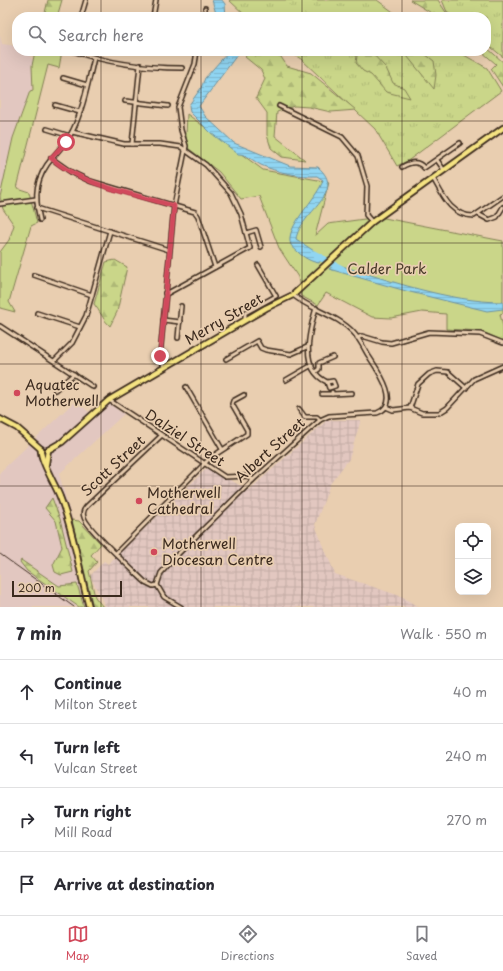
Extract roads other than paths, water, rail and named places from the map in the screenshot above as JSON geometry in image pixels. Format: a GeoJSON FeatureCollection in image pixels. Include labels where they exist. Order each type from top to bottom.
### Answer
{"type":"FeatureCollection","features":[{"type":"Feature","properties":{"kind":"main road"},"geometry":{"type":"LineString","coordinates":[[372,222],[503,128]]}},
{"type":"Feature","properties":{"kind":"main road","name":"Merry Street"},"geometry":{"type":"LineString","coordinates":[[46,453],[62,442],[109,400],[245,320],[294,295],[372,222]]}},
{"type":"Feature","properties":{"kind":"main road"},"geometry":{"type":"LineString","coordinates":[[0,419],[16,428],[41,449],[44,447],[46,453],[46,467],[60,496],[69,522],[89,607]]}},
{"type":"Feature","properties":{"kind":"street"},"geometry":{"type":"LineString","coordinates":[[83,12],[86,0]]}},
{"type":"Feature","properties":{"kind":"street"},"geometry":{"type":"LineString","coordinates":[[153,12],[156,0]]}},
{"type":"Feature","properties":{"kind":"street"},"geometry":{"type":"LineString","coordinates":[[88,56],[140,65],[182,68]]}},
{"type":"Feature","properties":{"kind":"street"},"geometry":{"type":"LineString","coordinates":[[164,367],[160,356],[169,250],[174,206],[185,148],[178,107],[195,64],[196,56]]}},
{"type":"Feature","properties":{"kind":"street"},"geometry":{"type":"LineString","coordinates":[[40,220],[36,199],[40,179],[51,158],[72,132],[80,112],[94,58]]}},
{"type":"Feature","properties":{"kind":"street"},"geometry":{"type":"LineString","coordinates":[[132,144],[140,65]]}},
{"type":"Feature","properties":{"kind":"street"},"geometry":{"type":"LineString","coordinates":[[64,78],[87,84]]}},
{"type":"Feature","properties":{"kind":"street"},"geometry":{"type":"LineString","coordinates":[[125,101],[168,106]]}},
{"type":"Feature","properties":{"kind":"street"},"geometry":{"type":"LineString","coordinates":[[55,105],[80,112]]}},
{"type":"Feature","properties":{"kind":"street"},"geometry":{"type":"LineString","coordinates":[[279,106],[342,137],[358,156],[367,186],[366,215],[372,222]]}},
{"type":"Feature","properties":{"kind":"street"},"geometry":{"type":"LineString","coordinates":[[47,129],[70,136]]}},
{"type":"Feature","properties":{"kind":"street"},"geometry":{"type":"LineString","coordinates":[[72,132],[101,140],[132,144],[160,144],[185,148],[206,165],[231,193],[241,214],[250,248],[168,294],[165,293]]}},
{"type":"Feature","properties":{"kind":"street"},"geometry":{"type":"LineString","coordinates":[[402,167],[408,163],[414,162],[424,168],[460,143]]}},
{"type":"Feature","properties":{"kind":"street"},"geometry":{"type":"LineString","coordinates":[[51,158],[72,172],[90,181],[193,211],[197,215],[215,267]]}},
{"type":"Feature","properties":{"kind":"street"},"geometry":{"type":"LineString","coordinates":[[437,160],[444,170]]}},
{"type":"Feature","properties":{"kind":"street"},"geometry":{"type":"LineString","coordinates":[[433,178],[450,207],[469,216],[478,214],[503,196]]}},
{"type":"Feature","properties":{"kind":"street"},"geometry":{"type":"LineString","coordinates":[[0,204],[36,199]]}},
{"type":"Feature","properties":{"kind":"street"},"geometry":{"type":"LineString","coordinates":[[478,214],[488,220],[497,218],[503,207]]}},
{"type":"Feature","properties":{"kind":"street"},"geometry":{"type":"LineString","coordinates":[[38,208],[169,250]]}},
{"type":"Feature","properties":{"kind":"street"},"geometry":{"type":"LineString","coordinates":[[246,233],[256,230],[261,247]]}},
{"type":"Feature","properties":{"kind":"street"},"geometry":{"type":"LineString","coordinates":[[54,361],[72,343],[86,316],[110,231]]}},
{"type":"Feature","properties":{"kind":"street"},"geometry":{"type":"LineString","coordinates":[[245,320],[245,313],[276,296],[258,265]]}},
{"type":"Feature","properties":{"kind":"street"},"geometry":{"type":"LineString","coordinates":[[34,275],[92,295]]}},
{"type":"Feature","properties":{"kind":"street"},"geometry":{"type":"LineString","coordinates":[[294,295],[337,320],[354,332],[385,384],[388,398],[386,407],[377,413],[329,416],[320,420],[317,417],[305,417],[299,409]]}},
{"type":"Feature","properties":{"kind":"street"},"geometry":{"type":"LineString","coordinates":[[178,338],[181,306]]}},
{"type":"Feature","properties":{"kind":"street"},"geometry":{"type":"LineString","coordinates":[[316,308],[307,347],[312,365],[320,379],[327,382],[329,380],[334,381],[335,385],[331,388]]}},
{"type":"Feature","properties":{"kind":"street"},"geometry":{"type":"LineString","coordinates":[[37,314],[80,327]]}},
{"type":"Feature","properties":{"kind":"street"},"geometry":{"type":"LineString","coordinates":[[163,320],[180,322]]}},
{"type":"Feature","properties":{"kind":"street"},"geometry":{"type":"LineString","coordinates":[[0,326],[93,387]]}},
{"type":"Feature","properties":{"kind":"street"},"geometry":{"type":"LineString","coordinates":[[357,338],[362,336],[377,341],[392,343],[429,332],[480,334],[503,343]]}},
{"type":"Feature","properties":{"kind":"street"},"geometry":{"type":"LineString","coordinates":[[226,359],[257,342],[261,348],[266,350],[291,354],[307,347]]}},
{"type":"Feature","properties":{"kind":"street"},"geometry":{"type":"LineString","coordinates":[[315,372],[319,369],[318,363],[333,357]]}},
{"type":"Feature","properties":{"kind":"street"},"geometry":{"type":"LineString","coordinates":[[286,380],[312,365]]}},
{"type":"Feature","properties":{"kind":"street"},"geometry":{"type":"LineString","coordinates":[[386,407],[393,410],[410,408],[422,413],[439,413],[447,408],[474,379],[482,374],[503,366]]}},
{"type":"Feature","properties":{"kind":"street"},"geometry":{"type":"LineString","coordinates":[[410,408],[418,384],[429,374],[437,371],[448,372],[466,388]]}},
{"type":"Feature","properties":{"kind":"street"},"geometry":{"type":"LineString","coordinates":[[55,390],[74,374]]}},
{"type":"Feature","properties":{"kind":"street"},"geometry":{"type":"LineString","coordinates":[[327,382],[328,387],[331,388],[332,394]]}},
{"type":"Feature","properties":{"kind":"street"},"geometry":{"type":"LineString","coordinates":[[186,387],[222,449]]}},
{"type":"Feature","properties":{"kind":"street"},"geometry":{"type":"LineString","coordinates":[[322,394],[352,393]]}},
{"type":"Feature","properties":{"kind":"street"},"geometry":{"type":"LineString","coordinates":[[181,607],[164,597],[157,585],[153,586],[145,582],[116,553],[210,458],[248,432],[232,404],[244,395]]}},
{"type":"Feature","properties":{"kind":"street","name":"Dalziel Street"},"geometry":{"type":"LineString","coordinates":[[109,400],[225,477],[248,476],[253,480]]}},
{"type":"Feature","properties":{"kind":"street","name":"Albert Street"},"geometry":{"type":"LineString","coordinates":[[157,585],[161,573],[171,561],[253,480],[320,420]]}},
{"type":"Feature","properties":{"kind":"street","name":"Scott Street"},"geometry":{"type":"LineString","coordinates":[[116,553],[99,537],[84,519],[84,510],[162,435]]}},
{"type":"Feature","properties":{"kind":"water"},"geometry":{"type":"Polygon","coordinates":[[[212,0],[222,0],[225,4],[226,12],[216,12],[212,0]]]}},
{"type":"Feature","properties":{"kind":"water"},"geometry":{"type":"Polygon","coordinates":[[[225,56],[236,56],[199,106],[205,116],[234,143],[290,166],[318,167],[326,176],[328,185],[325,194],[320,203],[299,229],[296,239],[323,257],[319,263],[310,260],[293,248],[290,238],[297,221],[315,195],[323,180],[317,176],[288,174],[261,165],[244,155],[238,154],[211,133],[190,112],[189,105],[201,88],[205,78],[225,56]]]}},
{"type":"Feature","properties":{"kind":"water"},"geometry":{"type":"Polygon","coordinates":[[[336,264],[418,289],[461,298],[503,302],[503,309],[487,311],[406,291],[329,269],[336,264]]]}},
{"type":"Feature","properties":{"kind":"waterway"},"geometry":{"type":"LineString","coordinates":[[314,254],[342,269]]}},
{"type":"Feature","properties":{"kind":"railway"},"geometry":{"type":"LineString","coordinates":[[0,554],[74,607]]}},
{"type":"Feature","properties":{"kind":"place","name":"Aquatec Motherwell"},"geometry":{"type":"Point","coordinates":[17,393]}},
{"type":"Feature","properties":{"kind":"place","name":"Motherwell Cathedral"},"geometry":{"type":"Point","coordinates":[139,501]}},
{"type":"Feature","properties":{"kind":"place","name":"Motherwell Diocesan Centre"},"geometry":{"type":"Point","coordinates":[154,552]}},
{"type":"Feature","properties":{"kind":"park label","name":"Calder Park"},"geometry":{"type":"Point","coordinates":[387,269]}}]}
